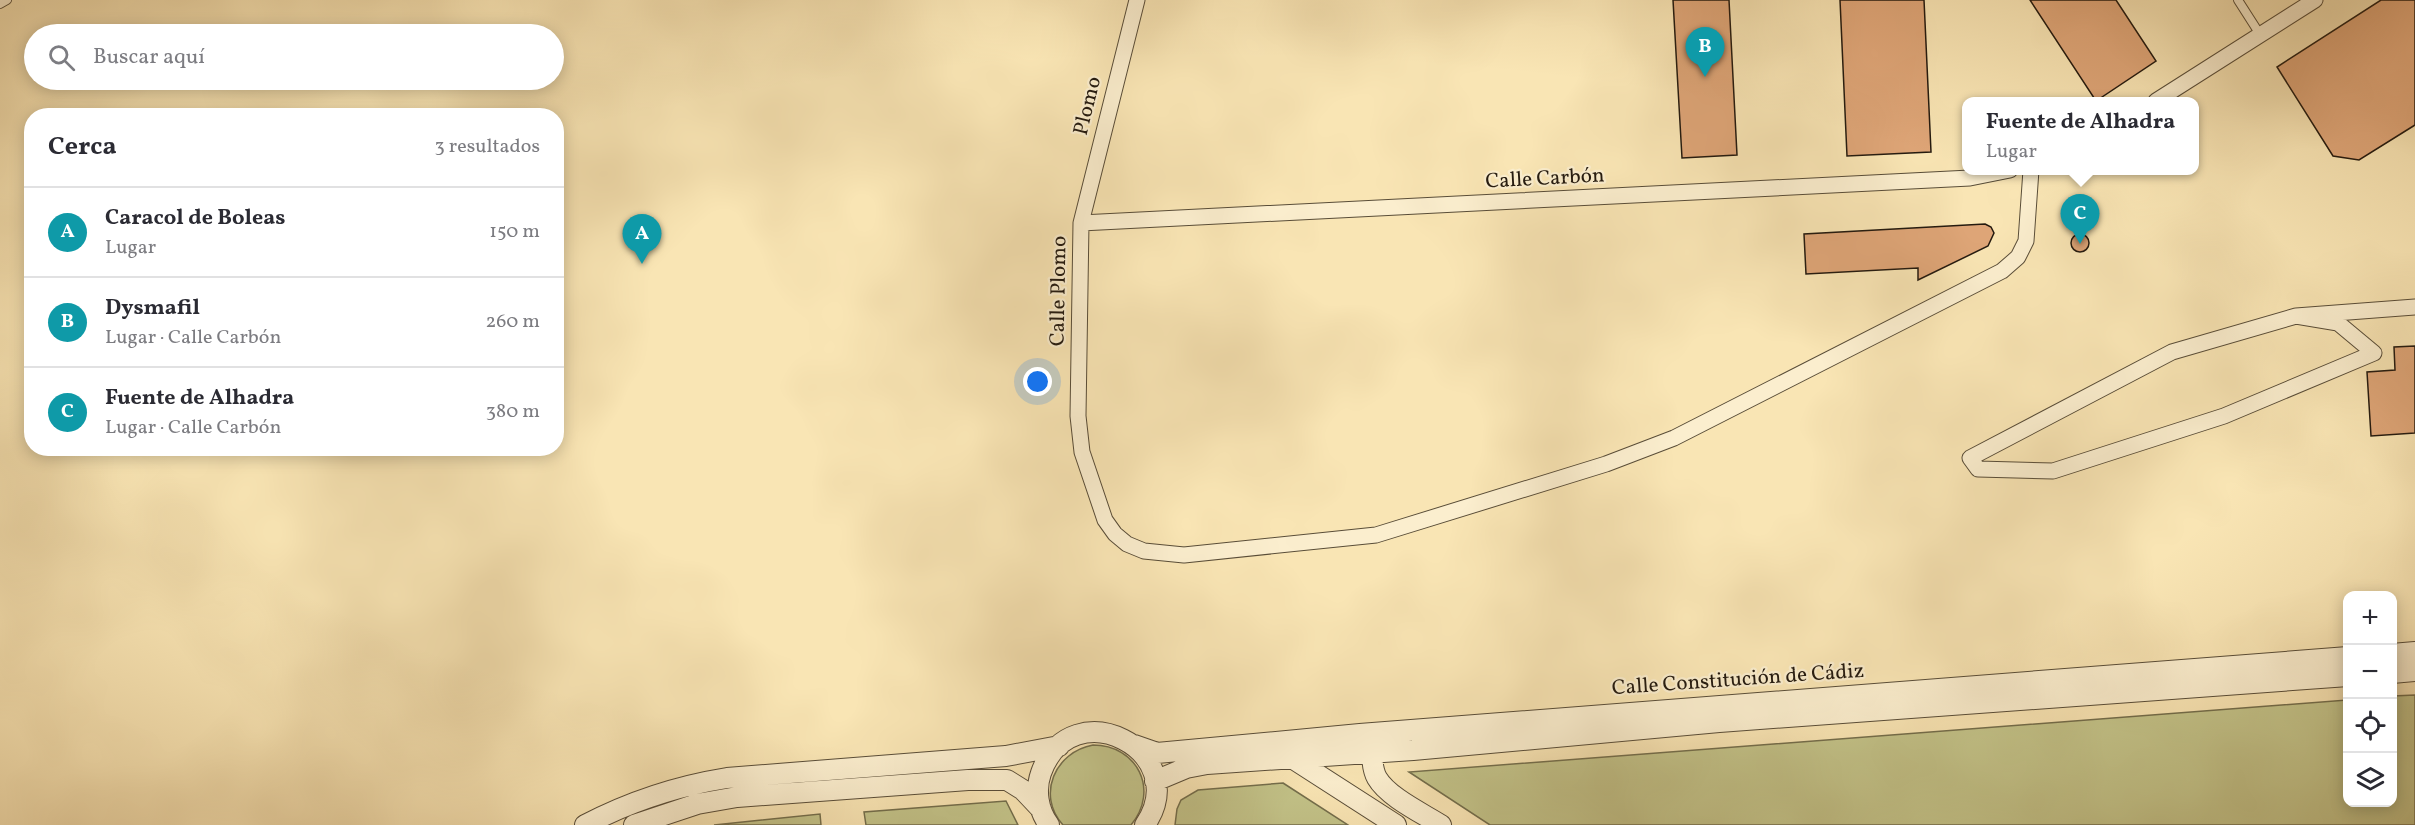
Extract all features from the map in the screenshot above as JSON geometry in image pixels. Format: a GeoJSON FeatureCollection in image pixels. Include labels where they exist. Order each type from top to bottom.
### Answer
{"type":"FeatureCollection","features":[{"type":"Feature","properties":{"kind":"street","name":"Plomo"},"geometry":{"type":"LineString","coordinates":[[1081,223],[1137,0]]}},
{"type":"Feature","properties":{"kind":"street"},"geometry":{"type":"LineString","coordinates":[[2164,97],[2315,0]]}},
{"type":"Feature","properties":{"kind":"street","name":"Calle Carbón"},"geometry":{"type":"LineString","coordinates":[[1081,223],[1970,178],[1987,175]]}},
{"type":"Feature","properties":{"kind":"street","name":"Calle Plomo"},"geometry":{"type":"LineString","coordinates":[[1081,223],[1078,416],[1082,452],[1104,520],[1115,534],[1127,544],[1144,551],[1184,555],[1376,535],[1606,464],[1674,438],[2002,271],[2018,257],[2026,241],[2031,175]]}},
{"type":"Feature","properties":{"kind":"street"},"geometry":{"type":"LineString","coordinates":[[2296,316],[2338,323],[2374,353],[2224,416],[2053,471],[1978,469],[1970,458],[2172,352],[2296,316],[2415,307]]}},
{"type":"Feature","properties":{"kind":"street"},"geometry":{"type":"LineString","coordinates":[[2397,654],[2415,652]]}},
{"type":"Feature","properties":{"kind":"street","name":"Calle Constitución de Cádiz"},"geometry":{"type":"LineString","coordinates":[[1059,746],[1083,733],[1101,732],[1119,736],[1134,745],[1157,753],[1360,734],[2343,657]]}},
{"type":"Feature","properties":{"kind":"street"},"geometry":{"type":"LineString","coordinates":[[2397,673],[2415,671]]}},
{"type":"Feature","properties":{"kind":"street","name":"Calle Constitución de Cádiz"},"geometry":{"type":"LineString","coordinates":[[1155,782],[1185,768],[1292,758],[1373,753],[1719,722],[2343,676]]}},
{"type":"Feature","properties":{"kind":"street"},"geometry":{"type":"LineString","coordinates":[[1360,734],[1373,753],[1372,768],[1385,788],[1441,825]]}},
{"type":"Feature","properties":{"kind":"street"},"geometry":{"type":"LineString","coordinates":[[1134,745],[1146,758],[1155,782],[1154,807],[1145,825]]}},
{"type":"Feature","properties":{"kind":"street"},"geometry":{"type":"LineString","coordinates":[[1045,817],[1038,794],[1039,779],[1044,765],[1059,746]]}},
{"type":"Feature","properties":{"kind":"street"},"geometry":{"type":"LineString","coordinates":[[585,825],[614,810],[693,783],[727,778],[1006,756],[1059,746]]}},
{"type":"Feature","properties":{"kind":"street"},"geometry":{"type":"LineString","coordinates":[[1292,758],[1396,825]]}},
{"type":"Feature","properties":{"kind":"street"},"geometry":{"type":"LineString","coordinates":[[634,825],[698,804],[736,797],[968,780],[1007,780],[1023,790],[1045,817]]}},
{"type":"Feature","properties":{"kind":"lane"},"geometry":{"type":"LineString","coordinates":[[0,4],[7,0]]}},
{"type":"Feature","properties":{"kind":"lane"},"geometry":{"type":"LineString","coordinates":[[2238,0],[2261,36]]}},
{"type":"Feature","properties":{"kind":"green space"},"geometry":{"type":"Polygon","coordinates":[[[2415,695],[2415,825],[1490,825],[1409,772],[2343,700],[2343,807],[2397,807],[2397,696],[2415,695]]]}},
{"type":"Feature","properties":{"kind":"green space"},"geometry":{"type":"Polygon","coordinates":[[[1093,745],[1108,747],[1122,753],[1132,761],[1139,772],[1143,784],[1143,798],[1139,812],[1131,825],[1063,825],[1055,813],[1051,801],[1051,788],[1060,765],[1068,756],[1093,745]]]}},
{"type":"Feature","properties":{"kind":"green space"},"geometry":{"type":"Polygon","coordinates":[[[1283,783],[1348,825],[1175,825],[1181,800],[1198,790],[1283,783]]]}},
{"type":"Feature","properties":{"kind":"green space"},"geometry":{"type":"Polygon","coordinates":[[[1006,801],[1018,825],[866,825],[864,812],[1006,801]]]}},
{"type":"Feature","properties":{"kind":"green space"},"geometry":{"type":"Polygon","coordinates":[[[820,814],[821,825],[714,825],[820,814]]]}},
{"type":"Feature","properties":{"kind":"building"},"geometry":{"type":"Polygon","coordinates":[[[1673,0],[1729,0],[1737,155],[1682,158],[1673,0]]]}},
{"type":"Feature","properties":{"kind":"building"},"geometry":{"type":"Polygon","coordinates":[[[1840,0],[1924,0],[1931,152],[1847,156],[1840,0]]]}},
{"type":"Feature","properties":{"kind":"building"},"geometry":{"type":"Polygon","coordinates":[[[2030,0],[2116,0],[2156,61],[2102,97],[2093,97],[2030,0]]]}},
{"type":"Feature","properties":{"kind":"building"},"geometry":{"type":"Polygon","coordinates":[[[2381,0],[2415,0],[2415,125],[2359,160],[2333,156],[2277,67],[2381,0]]]}},
{"type":"Feature","properties":{"kind":"building"},"geometry":{"type":"Polygon","coordinates":[[[1985,224],[1991,227],[1994,233],[1988,246],[1918,280],[1918,268],[1806,274],[1804,234],[1985,224]]]}},
{"type":"Feature","properties":{"kind":"building"},"geometry":{"type":"Polygon","coordinates":[[[2080,234],[2086,237],[2089,243],[2086,249],[2080,252],[2074,249],[2071,243],[2074,237],[2080,234]]]}},
{"type":"Feature","properties":{"kind":"building"},"geometry":{"type":"Polygon","coordinates":[[[2415,346],[2415,433],[2371,436],[2367,372],[2395,370],[2394,347],[2415,346]]]}},
{"type":"Feature","properties":{"kind":"place","name":"Dysmafil"},"geometry":{"type":"Point","coordinates":[1705,77]}},
{"type":"Feature","properties":{"kind":"place","name":"Fuente de Alhadra"},"geometry":{"type":"Point","coordinates":[2080,244]}},
{"type":"Feature","properties":{"kind":"place","name":"Caracol de Boleas"},"geometry":{"type":"Point","coordinates":[642,264]}}]}
